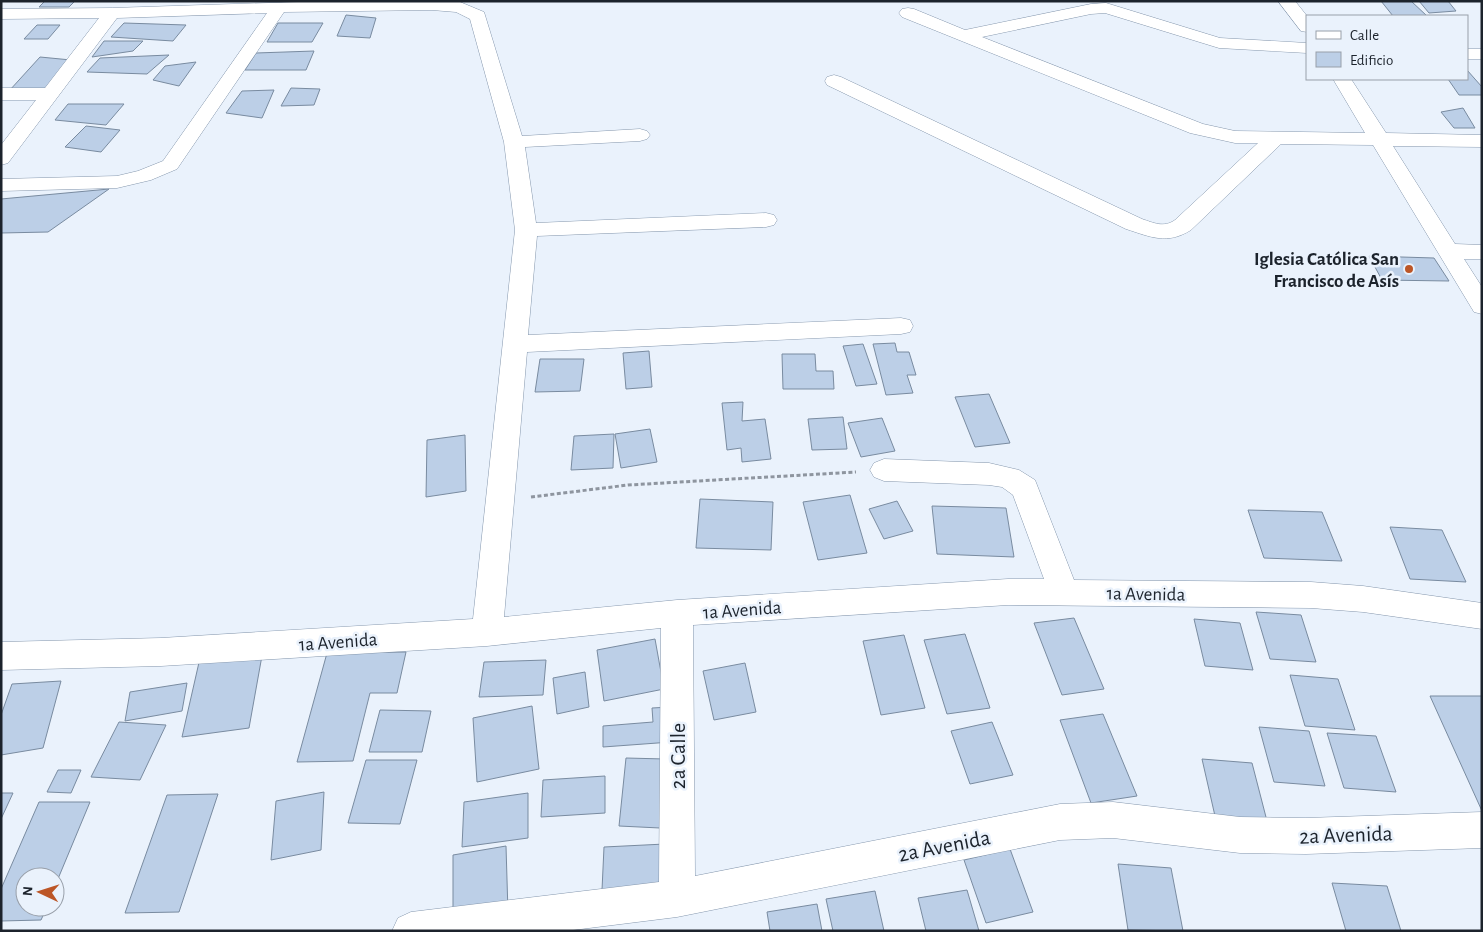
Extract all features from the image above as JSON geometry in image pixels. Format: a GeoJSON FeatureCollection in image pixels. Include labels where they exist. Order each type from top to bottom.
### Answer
{"type":"FeatureCollection","features":[{"type":"Feature","properties":{"kind":"street"},"geometry":{"type":"LineString","coordinates":[[1286,1],[1306,26]]}},
{"type":"Feature","properties":{"kind":"street"},"geometry":{"type":"LineString","coordinates":[[1,14],[84,7],[112,13],[236,4],[279,7],[432,5],[460,7],[478,16],[514,142],[526,230],[516,344],[498,501],[487,632]]}},
{"type":"Feature","properties":{"kind":"street"},"geometry":{"type":"LineString","coordinates":[[1,185],[117,182],[144,176],[170,165],[279,7]]}},
{"type":"Feature","properties":{"kind":"street"},"geometry":{"type":"LineString","coordinates":[[964,35],[1091,9],[1106,8],[1219,43],[1306,48]]}},
{"type":"Feature","properties":{"kind":"street"},"geometry":{"type":"LineString","coordinates":[[1,159],[112,13]]}},
{"type":"Feature","properties":{"kind":"street"},"geometry":{"type":"LineString","coordinates":[[908,13],[1197,129],[1235,136],[1275,138],[1482,141]]}},
{"type":"Feature","properties":{"kind":"street"},"geometry":{"type":"LineString","coordinates":[[1468,54],[1482,54]]}},
{"type":"Feature","properties":{"kind":"street"},"geometry":{"type":"LineString","coordinates":[[1343,80],[1450,251],[1482,306]]}},
{"type":"Feature","properties":{"kind":"street"},"geometry":{"type":"LineString","coordinates":[[834,81],[1134,224],[1155,230],[1172,232],[1184,225],[1275,138]]}},
{"type":"Feature","properties":{"kind":"street"},"geometry":{"type":"LineString","coordinates":[[1,94],[52,94]]}},
{"type":"Feature","properties":{"kind":"street"},"geometry":{"type":"LineString","coordinates":[[514,142],[640,135]]}},
{"type":"Feature","properties":{"kind":"street"},"geometry":{"type":"LineString","coordinates":[[526,230],[766,220]]}},
{"type":"Feature","properties":{"kind":"street"},"geometry":{"type":"LineString","coordinates":[[1450,251],[1482,252]]}},
{"type":"Feature","properties":{"kind":"street"},"geometry":{"type":"LineString","coordinates":[[516,344],[902,326]]}},
{"type":"Feature","properties":{"kind":"street"},"geometry":{"type":"LineString","coordinates":[[884,470],[989,474],[1009,478],[1025,488],[1063,591]]}},
{"type":"Feature","properties":{"kind":"street","name":"1a Avenida"},"geometry":{"type":"LineString","coordinates":[[1,656],[162,652],[487,632],[677,613],[1008,592],[1063,591],[1311,595],[1363,599],[1482,616]]}},
{"type":"Feature","properties":{"kind":"street","name":"2a Calle"},"geometry":{"type":"LineString","coordinates":[[677,613],[677,898]]}},
{"type":"Feature","properties":{"kind":"street","name":"2a Avenida"},"geometry":{"type":"LineString","coordinates":[[411,931],[677,898],[1060,822],[1113,820],[1240,835],[1306,836],[1482,830]]}},
{"type":"Feature","properties":{"kind":"path"},"geometry":{"type":"LineString","coordinates":[[498,501],[628,485],[884,470]]}},
{"type":"Feature","properties":{"kind":"building"},"geometry":{"type":"Polygon","coordinates":[[[45,1],[75,1],[69,7],[39,7],[45,1]]]}},
{"type":"Feature","properties":{"kind":"building"},"geometry":{"type":"Polygon","coordinates":[[[1381,1],[1411,1],[1426,15],[1392,15],[1381,1]]]}},
{"type":"Feature","properties":{"kind":"building"},"geometry":{"type":"Polygon","coordinates":[[[1419,1],[1448,1],[1456,11],[1429,13],[1419,1]]]}},
{"type":"Feature","properties":{"kind":"building"},"geometry":{"type":"Polygon","coordinates":[[[346,15],[376,18],[370,38],[337,36],[346,15]]]}},
{"type":"Feature","properties":{"kind":"building"},"geometry":{"type":"Polygon","coordinates":[[[124,23],[186,25],[173,41],[111,37],[124,23]]]}},
{"type":"Feature","properties":{"kind":"building"},"geometry":{"type":"Polygon","coordinates":[[[278,23],[323,23],[312,42],[267,42],[278,23]]]}},
{"type":"Feature","properties":{"kind":"building"},"geometry":{"type":"Polygon","coordinates":[[[37,25],[60,25],[48,39],[24,39],[37,25]]]}},
{"type":"Feature","properties":{"kind":"building"},"geometry":{"type":"Polygon","coordinates":[[[104,41],[143,41],[133,51],[92,57],[104,41]]]}},
{"type":"Feature","properties":{"kind":"building"},"geometry":{"type":"Polygon","coordinates":[[[314,51],[306,70],[245,70],[256,53],[314,51]]]}},
{"type":"Feature","properties":{"kind":"building"},"geometry":{"type":"Polygon","coordinates":[[[169,55],[147,74],[87,72],[100,58],[169,55]]]}},
{"type":"Feature","properties":{"kind":"building"},"geometry":{"type":"Polygon","coordinates":[[[40,57],[71,60],[45,90],[9,91],[40,57]]]}},
{"type":"Feature","properties":{"kind":"building"},"geometry":{"type":"Polygon","coordinates":[[[196,62],[179,86],[153,80],[165,66],[196,62]]]}},
{"type":"Feature","properties":{"kind":"building"},"geometry":{"type":"Polygon","coordinates":[[[1468,71],[1482,87],[1482,95],[1459,95],[1449,80],[1468,80],[1468,71]]]}},
{"type":"Feature","properties":{"kind":"building"},"geometry":{"type":"Polygon","coordinates":[[[291,88],[320,89],[314,105],[281,106],[291,88]]]}},
{"type":"Feature","properties":{"kind":"building"},"geometry":{"type":"Polygon","coordinates":[[[274,90],[262,118],[226,113],[242,91],[274,90]]]}},
{"type":"Feature","properties":{"kind":"building"},"geometry":{"type":"Polygon","coordinates":[[[68,104],[124,104],[106,125],[55,120],[68,104]]]}},
{"type":"Feature","properties":{"kind":"building"},"geometry":{"type":"Polygon","coordinates":[[[1463,108],[1475,128],[1454,128],[1441,112],[1463,108]]]}},
{"type":"Feature","properties":{"kind":"building"},"geometry":{"type":"Polygon","coordinates":[[[86,126],[120,130],[101,152],[65,147],[86,126]]]}},
{"type":"Feature","properties":{"kind":"building"},"geometry":{"type":"Polygon","coordinates":[[[109,189],[48,232],[1,233],[1,199],[109,189]]]}},
{"type":"Feature","properties":{"kind":"building","name":"Iglesia Católica San Francisco de Asís"},"geometry":{"type":"Polygon","coordinates":[[[1369,256],[1434,258],[1449,281],[1382,280],[1369,256]]]}},
{"type":"Feature","properties":{"kind":"building"},"geometry":{"type":"Polygon","coordinates":[[[895,343],[897,352],[909,352],[916,375],[907,375],[913,393],[886,395],[873,344],[895,343]]]}},
{"type":"Feature","properties":{"kind":"building"},"geometry":{"type":"Polygon","coordinates":[[[863,344],[877,384],[856,386],[843,346],[863,344]]]}},
{"type":"Feature","properties":{"kind":"building"},"geometry":{"type":"Polygon","coordinates":[[[649,351],[652,387],[626,389],[623,353],[649,351]]]}},
{"type":"Feature","properties":{"kind":"building"},"geometry":{"type":"Polygon","coordinates":[[[782,354],[815,354],[816,371],[833,371],[834,389],[783,389],[782,354]]]}},
{"type":"Feature","properties":{"kind":"building"},"geometry":{"type":"Polygon","coordinates":[[[540,359],[584,359],[580,391],[535,392],[540,359]]]}},
{"type":"Feature","properties":{"kind":"building"},"geometry":{"type":"Polygon","coordinates":[[[989,394],[1010,443],[975,447],[955,397],[989,394]]]}},
{"type":"Feature","properties":{"kind":"building"},"geometry":{"type":"Polygon","coordinates":[[[743,402],[742,421],[765,419],[771,459],[742,462],[741,448],[727,450],[722,403],[743,402]]]}},
{"type":"Feature","properties":{"kind":"building"},"geometry":{"type":"Polygon","coordinates":[[[843,417],[847,449],[812,450],[808,419],[843,417]]]}},
{"type":"Feature","properties":{"kind":"building"},"geometry":{"type":"Polygon","coordinates":[[[882,418],[895,451],[861,457],[848,423],[882,418]]]}},
{"type":"Feature","properties":{"kind":"building"},"geometry":{"type":"Polygon","coordinates":[[[650,429],[657,462],[621,468],[615,434],[650,429]]]}},
{"type":"Feature","properties":{"kind":"building"},"geometry":{"type":"Polygon","coordinates":[[[614,434],[613,468],[571,470],[574,436],[614,434]]]}},
{"type":"Feature","properties":{"kind":"building"},"geometry":{"type":"Polygon","coordinates":[[[465,435],[466,491],[426,497],[427,440],[465,435]]]}},
{"type":"Feature","properties":{"kind":"building"},"geometry":{"type":"Polygon","coordinates":[[[850,495],[867,553],[818,560],[803,502],[850,495]]]}},
{"type":"Feature","properties":{"kind":"building"},"geometry":{"type":"Polygon","coordinates":[[[700,499],[773,502],[771,550],[696,548],[700,499]]]}},
{"type":"Feature","properties":{"kind":"building"},"geometry":{"type":"Polygon","coordinates":[[[897,501],[913,531],[884,539],[869,509],[897,501]]]}},
{"type":"Feature","properties":{"kind":"building"},"geometry":{"type":"Polygon","coordinates":[[[932,506],[1006,508],[1014,557],[937,554],[932,506]]]}},
{"type":"Feature","properties":{"kind":"building"},"geometry":{"type":"Polygon","coordinates":[[[1248,510],[1322,512],[1342,561],[1264,558],[1248,510]]]}},
{"type":"Feature","properties":{"kind":"building"},"geometry":{"type":"Polygon","coordinates":[[[1390,527],[1442,530],[1466,582],[1410,579],[1390,527]]]}},
{"type":"Feature","properties":{"kind":"building"},"geometry":{"type":"Polygon","coordinates":[[[1256,612],[1301,615],[1316,662],[1270,659],[1256,612]]]}},
{"type":"Feature","properties":{"kind":"building"},"geometry":{"type":"Polygon","coordinates":[[[1074,618],[1104,689],[1062,695],[1034,623],[1074,618]]]}},
{"type":"Feature","properties":{"kind":"building"},"geometry":{"type":"Polygon","coordinates":[[[1194,619],[1240,623],[1253,670],[1205,666],[1194,619]]]}},
{"type":"Feature","properties":{"kind":"building"},"geometry":{"type":"Polygon","coordinates":[[[965,634],[990,708],[947,714],[924,640],[965,634]]]}},
{"type":"Feature","properties":{"kind":"building"},"geometry":{"type":"Polygon","coordinates":[[[904,635],[925,708],[881,715],[863,641],[904,635]]]}},
{"type":"Feature","properties":{"kind":"building"},"geometry":{"type":"Polygon","coordinates":[[[655,639],[664,689],[604,701],[597,650],[655,639]]]}},
{"type":"Feature","properties":{"kind":"building"},"geometry":{"type":"Polygon","coordinates":[[[263,650],[249,728],[182,737],[200,658],[263,650]]]}},
{"type":"Feature","properties":{"kind":"building"},"geometry":{"type":"Polygon","coordinates":[[[406,652],[397,693],[370,693],[353,761],[297,762],[327,653],[406,652]]]}},
{"type":"Feature","properties":{"kind":"building"},"geometry":{"type":"Polygon","coordinates":[[[546,660],[543,695],[479,697],[484,662],[546,660]]]}},
{"type":"Feature","properties":{"kind":"building"},"geometry":{"type":"Polygon","coordinates":[[[745,663],[756,712],[714,720],[703,671],[745,663]]]}},
{"type":"Feature","properties":{"kind":"building"},"geometry":{"type":"Polygon","coordinates":[[[585,672],[589,707],[557,714],[553,678],[585,672]]]}},
{"type":"Feature","properties":{"kind":"building"},"geometry":{"type":"Polygon","coordinates":[[[1290,675],[1338,679],[1355,730],[1305,726],[1290,675]]]}},
{"type":"Feature","properties":{"kind":"building"},"geometry":{"type":"Polygon","coordinates":[[[61,681],[43,748],[1,755],[1,715],[12,684],[61,681]]]}},
{"type":"Feature","properties":{"kind":"building"},"geometry":{"type":"Polygon","coordinates":[[[187,683],[182,711],[125,721],[130,692],[187,683]]]}},
{"type":"Feature","properties":{"kind":"building"},"geometry":{"type":"Polygon","coordinates":[[[1430,696],[1482,696],[1482,811],[1430,696]]]}},
{"type":"Feature","properties":{"kind":"building"},"geometry":{"type":"Polygon","coordinates":[[[532,706],[539,769],[477,782],[473,718],[532,706]]]}},
{"type":"Feature","properties":{"kind":"building"},"geometry":{"type":"Polygon","coordinates":[[[670,707],[671,742],[603,747],[603,726],[653,722],[652,708],[670,707]]]}},
{"type":"Feature","properties":{"kind":"building"},"geometry":{"type":"Polygon","coordinates":[[[380,710],[431,711],[422,752],[369,752],[380,710]]]}},
{"type":"Feature","properties":{"kind":"building"},"geometry":{"type":"Polygon","coordinates":[[[1103,714],[1137,796],[1091,803],[1060,720],[1103,714]]]}},
{"type":"Feature","properties":{"kind":"building"},"geometry":{"type":"Polygon","coordinates":[[[119,722],[166,725],[140,780],[91,777],[119,722]]]}},
{"type":"Feature","properties":{"kind":"building"},"geometry":{"type":"Polygon","coordinates":[[[992,722],[1013,775],[970,784],[951,731],[992,722]]]}},
{"type":"Feature","properties":{"kind":"building"},"geometry":{"type":"Polygon","coordinates":[[[1259,727],[1309,731],[1325,786],[1274,782],[1259,727]]]}},
{"type":"Feature","properties":{"kind":"building"},"geometry":{"type":"Polygon","coordinates":[[[1327,733],[1376,736],[1396,792],[1344,788],[1327,733]]]}},
{"type":"Feature","properties":{"kind":"building"},"geometry":{"type":"Polygon","coordinates":[[[626,758],[665,759],[660,828],[619,826],[626,758]]]}},
{"type":"Feature","properties":{"kind":"building"},"geometry":{"type":"Polygon","coordinates":[[[1202,759],[1252,763],[1267,821],[1215,816],[1202,759]]]}},
{"type":"Feature","properties":{"kind":"building"},"geometry":{"type":"Polygon","coordinates":[[[366,760],[417,760],[400,824],[348,823],[366,760]]]}},
{"type":"Feature","properties":{"kind":"building"},"geometry":{"type":"Polygon","coordinates":[[[58,770],[81,770],[71,793],[47,792],[58,770]]]}},
{"type":"Feature","properties":{"kind":"building"},"geometry":{"type":"Polygon","coordinates":[[[605,776],[605,813],[541,817],[543,780],[605,776]]]}},
{"type":"Feature","properties":{"kind":"building"},"geometry":{"type":"Polygon","coordinates":[[[324,792],[321,850],[271,860],[276,801],[324,792]]]}},
{"type":"Feature","properties":{"kind":"building"},"geometry":{"type":"Polygon","coordinates":[[[1,793],[13,793],[1,819],[1,793]]]}},
{"type":"Feature","properties":{"kind":"building"},"geometry":{"type":"Polygon","coordinates":[[[528,793],[528,838],[462,847],[464,802],[528,793]]]}},
{"type":"Feature","properties":{"kind":"building"},"geometry":{"type":"Polygon","coordinates":[[[218,794],[179,912],[125,913],[167,795],[218,794]]]}},
{"type":"Feature","properties":{"kind":"building"},"geometry":{"type":"Polygon","coordinates":[[[39,802],[90,802],[63,867],[15,867],[15,917],[42,917],[41,920],[1,921],[1,889],[39,802]]]}},
{"type":"Feature","properties":{"kind":"building"},"geometry":{"type":"Polygon","coordinates":[[[665,844],[665,887],[602,890],[604,847],[665,844]]]}},
{"type":"Feature","properties":{"kind":"building"},"geometry":{"type":"Polygon","coordinates":[[[506,846],[508,913],[453,922],[453,855],[506,846]]]}},
{"type":"Feature","properties":{"kind":"building"},"geometry":{"type":"Polygon","coordinates":[[[1010,849],[1033,912],[986,923],[964,860],[1010,849]]]}},
{"type":"Feature","properties":{"kind":"building"},"geometry":{"type":"Polygon","coordinates":[[[1118,864],[1171,868],[1183,931],[1128,930],[1118,864]]]}},
{"type":"Feature","properties":{"kind":"building"},"geometry":{"type":"Polygon","coordinates":[[[1332,883],[1387,886],[1401,931],[1346,931],[1332,883]]]}},
{"type":"Feature","properties":{"kind":"building"},"geometry":{"type":"Polygon","coordinates":[[[967,890],[979,931],[926,931],[918,898],[967,890]]]}},
{"type":"Feature","properties":{"kind":"building"},"geometry":{"type":"Polygon","coordinates":[[[875,891],[884,931],[833,931],[826,899],[875,891]]]}},
{"type":"Feature","properties":{"kind":"building"},"geometry":{"type":"Polygon","coordinates":[[[817,904],[822,931],[770,931],[767,912],[817,904]]]}},
{"type":"Feature","properties":{"kind":"place","name":"Iglesia Católica San Francisco de Asís"},"geometry":{"type":"Point","coordinates":[1409,269]}}]}
